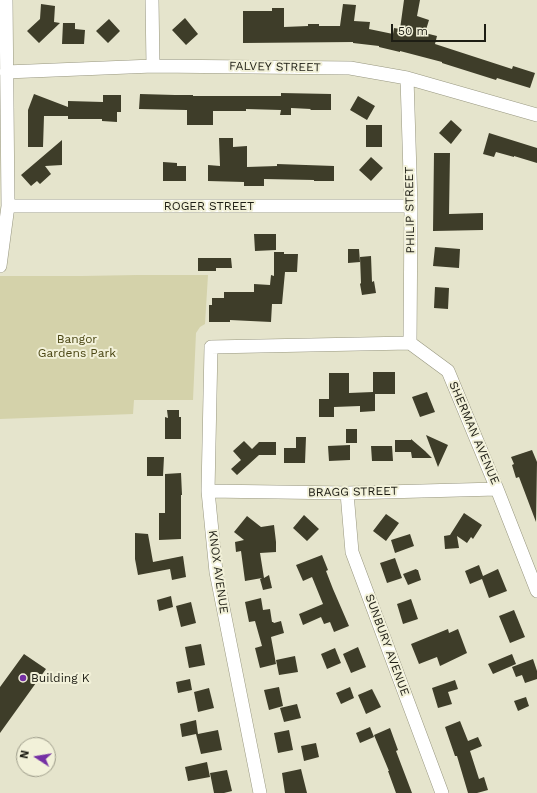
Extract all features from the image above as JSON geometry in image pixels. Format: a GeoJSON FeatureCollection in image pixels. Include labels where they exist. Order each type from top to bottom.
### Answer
{"type":"FeatureCollection","features":[{"type":"Feature","properties":{"kind":"street"},"geometry":{"type":"LineString","coordinates":[[0,266],[8,206],[6,0]]}},
{"type":"Feature","properties":{"kind":"street"},"geometry":{"type":"LineString","coordinates":[[152,0],[152,66]]}},
{"type":"Feature","properties":{"kind":"street","name":"FALVEY STREET"},"geometry":{"type":"LineString","coordinates":[[6,72],[152,66],[350,68],[407,78],[537,115]]}},
{"type":"Feature","properties":{"kind":"street","name":"PHILIP STREET"},"geometry":{"type":"LineString","coordinates":[[407,78],[411,206],[410,343]]}},
{"type":"Feature","properties":{"kind":"street","name":"ROGER STREET"},"geometry":{"type":"LineString","coordinates":[[8,206],[411,206]]}},
{"type":"Feature","properties":{"kind":"street","name":"KNOX AVENUE"},"geometry":{"type":"LineString","coordinates":[[260,793],[216,572],[208,491],[211,347],[410,343]]}},
{"type":"Feature","properties":{"kind":"street","name":"SHERMAN AVENUE"},"geometry":{"type":"LineString","coordinates":[[410,343],[448,371],[537,591]]}},
{"type":"Feature","properties":{"kind":"street","name":"BRAGG STREET"},"geometry":{"type":"LineString","coordinates":[[208,491],[348,493],[497,489]]}},
{"type":"Feature","properties":{"kind":"street","name":"SUNBURY AVENUE"},"geometry":{"type":"LineString","coordinates":[[348,493],[352,552],[442,793]]}},
{"type":"Feature","properties":{"kind":"green space","name":"Bangor Gardens Park"},"geometry":{"type":"Polygon","coordinates":[[[208,275],[205,324],[200,327],[196,333],[193,400],[134,400],[133,414],[0,419],[0,276],[208,275]]]}},
{"type":"Feature","properties":{"kind":"building"},"geometry":{"type":"Polygon","coordinates":[[[404,0],[420,0],[417,16],[429,20],[425,33],[437,36],[435,44],[512,69],[513,66],[535,73],[530,88],[497,78],[496,80],[442,62],[379,46],[353,42],[243,43],[243,11],[272,11],[272,8],[284,8],[284,27],[308,26],[308,24],[319,24],[319,26],[340,26],[343,4],[356,5],[354,21],[370,22],[369,29],[393,34],[394,28],[400,29],[404,0]]]}},
{"type":"Feature","properties":{"kind":"building"},"geometry":{"type":"Polygon","coordinates":[[[41,4],[55,6],[54,22],[60,23],[39,43],[27,31],[40,19],[41,4]]]}},
{"type":"Feature","properties":{"kind":"building"},"geometry":{"type":"Polygon","coordinates":[[[185,18],[198,34],[186,45],[172,30],[185,18]]]}},
{"type":"Feature","properties":{"kind":"building"},"geometry":{"type":"Polygon","coordinates":[[[109,19],[120,31],[108,43],[96,31],[109,19]]]}},
{"type":"Feature","properties":{"kind":"building"},"geometry":{"type":"Polygon","coordinates":[[[63,23],[75,23],[75,29],[85,30],[84,44],[62,44],[63,23]]]}},
{"type":"Feature","properties":{"kind":"building"},"geometry":{"type":"Polygon","coordinates":[[[281,93],[331,94],[331,110],[291,108],[291,115],[280,115],[281,110],[246,109],[246,111],[213,111],[213,125],[187,125],[187,110],[139,109],[140,94],[193,96],[281,96],[281,93]]]}},
{"type":"Feature","properties":{"kind":"building"},"geometry":{"type":"Polygon","coordinates":[[[34,94],[68,107],[68,101],[103,102],[103,95],[121,95],[121,112],[117,112],[117,122],[102,121],[102,119],[68,119],[68,116],[44,116],[43,147],[28,147],[28,110],[34,94]]]}},
{"type":"Feature","properties":{"kind":"building"},"geometry":{"type":"Polygon","coordinates":[[[358,96],[375,106],[367,120],[350,110],[358,96]]]}},
{"type":"Feature","properties":{"kind":"building"},"geometry":{"type":"Polygon","coordinates":[[[451,120],[462,130],[451,144],[439,133],[451,120]]]}},
{"type":"Feature","properties":{"kind":"building"},"geometry":{"type":"Polygon","coordinates":[[[366,125],[382,125],[382,147],[366,147],[366,125]]]}},
{"type":"Feature","properties":{"kind":"building"},"geometry":{"type":"Polygon","coordinates":[[[489,133],[537,148],[537,163],[496,152],[494,157],[483,154],[489,133]]]}},
{"type":"Feature","properties":{"kind":"building"},"geometry":{"type":"Polygon","coordinates":[[[219,138],[233,138],[233,147],[247,146],[247,167],[277,166],[277,164],[334,166],[334,181],[264,179],[264,186],[244,186],[244,182],[208,181],[208,165],[220,166],[219,138]]]}},
{"type":"Feature","properties":{"kind":"building"},"geometry":{"type":"Polygon","coordinates":[[[62,140],[62,165],[45,166],[51,174],[40,184],[37,181],[31,186],[21,175],[62,140]]]}},
{"type":"Feature","properties":{"kind":"building"},"geometry":{"type":"Polygon","coordinates":[[[434,153],[450,153],[449,214],[483,213],[483,230],[433,231],[434,153]]]}},
{"type":"Feature","properties":{"kind":"building"},"geometry":{"type":"Polygon","coordinates":[[[371,157],[383,168],[371,181],[359,170],[371,157]]]}},
{"type":"Feature","properties":{"kind":"building"},"geometry":{"type":"Polygon","coordinates":[[[163,162],[177,163],[177,166],[186,166],[186,181],[163,181],[163,162]]]}},
{"type":"Feature","properties":{"kind":"building"},"geometry":{"type":"Polygon","coordinates":[[[254,234],[276,234],[276,250],[255,251],[254,234]]]}},
{"type":"Feature","properties":{"kind":"building"},"geometry":{"type":"Polygon","coordinates":[[[435,247],[460,249],[459,268],[433,266],[435,247]]]}},
{"type":"Feature","properties":{"kind":"building"},"geometry":{"type":"Polygon","coordinates":[[[348,249],[359,249],[360,262],[348,263],[348,249]]]}},
{"type":"Feature","properties":{"kind":"building"},"geometry":{"type":"Polygon","coordinates":[[[274,252],[298,254],[297,272],[285,272],[282,304],[272,304],[271,322],[230,320],[230,322],[209,322],[209,305],[212,305],[212,298],[224,298],[224,292],[254,292],[254,284],[270,285],[271,275],[274,276],[274,252]]]}},
{"type":"Feature","properties":{"kind":"building"},"geometry":{"type":"Polygon","coordinates":[[[371,256],[372,282],[374,281],[376,293],[362,295],[360,284],[360,257],[371,256]]]}},
{"type":"Feature","properties":{"kind":"building"},"geometry":{"type":"Polygon","coordinates":[[[198,258],[231,258],[232,268],[216,268],[216,271],[198,271],[198,258]]]}},
{"type":"Feature","properties":{"kind":"building"},"geometry":{"type":"Polygon","coordinates":[[[435,287],[449,288],[448,309],[434,308],[435,287]]]}},
{"type":"Feature","properties":{"kind":"building"},"geometry":{"type":"Polygon","coordinates":[[[373,372],[395,372],[395,394],[375,394],[375,411],[360,412],[360,406],[334,407],[334,417],[319,417],[319,399],[329,399],[329,373],[349,373],[349,393],[373,392],[373,372]]]}},
{"type":"Feature","properties":{"kind":"building"},"geometry":{"type":"Polygon","coordinates":[[[427,392],[435,412],[420,417],[412,397],[427,392]]]}},
{"type":"Feature","properties":{"kind":"building"},"geometry":{"type":"Polygon","coordinates":[[[167,410],[179,410],[179,417],[181,417],[181,439],[165,439],[165,417],[168,418],[167,410]]]}},
{"type":"Feature","properties":{"kind":"building"},"geometry":{"type":"Polygon","coordinates":[[[346,429],[357,429],[357,443],[346,443],[346,429]]]}},
{"type":"Feature","properties":{"kind":"building"},"geometry":{"type":"Polygon","coordinates":[[[426,435],[448,445],[438,467],[426,435]]]}},
{"type":"Feature","properties":{"kind":"building"},"geometry":{"type":"Polygon","coordinates":[[[296,437],[306,437],[305,463],[284,463],[284,448],[296,448],[296,437]]]}},
{"type":"Feature","properties":{"kind":"building"},"geometry":{"type":"Polygon","coordinates":[[[411,439],[432,458],[412,458],[411,452],[395,452],[395,440],[411,439]]]}},
{"type":"Feature","properties":{"kind":"building"},"geometry":{"type":"Polygon","coordinates":[[[244,441],[252,449],[259,442],[276,442],[276,455],[259,455],[237,475],[231,469],[241,460],[233,451],[244,441]]]}},
{"type":"Feature","properties":{"kind":"building"},"geometry":{"type":"Polygon","coordinates":[[[350,445],[350,460],[329,461],[328,446],[350,445]]]}},
{"type":"Feature","properties":{"kind":"building"},"geometry":{"type":"Polygon","coordinates":[[[371,446],[392,446],[393,461],[372,461],[371,446]]]}},
{"type":"Feature","properties":{"kind":"building"},"geometry":{"type":"Polygon","coordinates":[[[532,450],[537,462],[536,522],[519,477],[516,478],[512,465],[514,464],[511,457],[532,450]]]}},
{"type":"Feature","properties":{"kind":"building"},"geometry":{"type":"Polygon","coordinates":[[[147,457],[164,457],[163,476],[147,476],[147,457]]]}},
{"type":"Feature","properties":{"kind":"building"},"geometry":{"type":"Polygon","coordinates":[[[181,473],[181,539],[159,540],[159,513],[165,513],[165,474],[181,473]]]}},
{"type":"Feature","properties":{"kind":"building"},"geometry":{"type":"Polygon","coordinates":[[[464,513],[482,525],[473,539],[471,537],[467,543],[457,536],[459,548],[445,549],[444,536],[450,535],[464,513]]]}},
{"type":"Feature","properties":{"kind":"building"},"geometry":{"type":"Polygon","coordinates":[[[386,514],[399,523],[386,541],[373,531],[386,514]]]}},
{"type":"Feature","properties":{"kind":"building"},"geometry":{"type":"Polygon","coordinates":[[[304,515],[319,529],[307,541],[293,528],[304,515]]]}},
{"type":"Feature","properties":{"kind":"building"},"geometry":{"type":"Polygon","coordinates":[[[247,516],[261,527],[274,525],[276,552],[260,553],[264,578],[269,575],[272,588],[263,590],[260,579],[262,578],[245,581],[241,551],[236,552],[235,542],[244,540],[234,532],[247,516]]]}},
{"type":"Feature","properties":{"kind":"building"},"geometry":{"type":"Polygon","coordinates":[[[135,533],[148,534],[153,562],[183,556],[186,577],[172,580],[170,569],[138,575],[135,559],[135,533]]]}},
{"type":"Feature","properties":{"kind":"building"},"geometry":{"type":"Polygon","coordinates":[[[410,534],[414,546],[395,553],[391,540],[410,534]]]}},
{"type":"Feature","properties":{"kind":"building"},"geometry":{"type":"Polygon","coordinates":[[[322,555],[328,570],[326,571],[349,626],[334,632],[330,622],[324,624],[321,617],[303,625],[299,614],[323,604],[312,577],[303,581],[296,565],[322,555]]]}},
{"type":"Feature","properties":{"kind":"building"},"geometry":{"type":"Polygon","coordinates":[[[395,558],[402,578],[387,583],[380,563],[395,558]]]}},
{"type":"Feature","properties":{"kind":"building"},"geometry":{"type":"Polygon","coordinates":[[[479,565],[483,576],[498,569],[507,591],[489,598],[482,579],[470,584],[465,571],[479,565]]]}},
{"type":"Feature","properties":{"kind":"building"},"geometry":{"type":"Polygon","coordinates":[[[416,569],[418,570],[421,580],[408,585],[403,574],[416,569]]]}},
{"type":"Feature","properties":{"kind":"building"},"geometry":{"type":"Polygon","coordinates":[[[171,596],[173,607],[159,611],[157,600],[171,596]]]}},
{"type":"Feature","properties":{"kind":"building"},"geometry":{"type":"Polygon","coordinates":[[[261,598],[263,610],[270,609],[272,622],[274,623],[281,621],[284,633],[271,637],[276,664],[260,668],[255,648],[262,646],[255,621],[249,622],[245,602],[261,598]]]}},
{"type":"Feature","properties":{"kind":"building"},"geometry":{"type":"Polygon","coordinates":[[[411,599],[418,619],[403,624],[397,604],[411,599]]]}},
{"type":"Feature","properties":{"kind":"building"},"geometry":{"type":"Polygon","coordinates":[[[191,602],[196,623],[181,627],[176,606],[191,602]]]}},
{"type":"Feature","properties":{"kind":"building"},"geometry":{"type":"Polygon","coordinates":[[[514,610],[525,637],[510,643],[499,616],[514,610]]]}},
{"type":"Feature","properties":{"kind":"building"},"geometry":{"type":"Polygon","coordinates":[[[448,629],[449,633],[458,629],[467,653],[440,666],[437,657],[419,664],[411,644],[448,629]]]}},
{"type":"Feature","properties":{"kind":"building"},"geometry":{"type":"Polygon","coordinates":[[[201,644],[205,665],[189,668],[185,647],[201,644]]]}},
{"type":"Feature","properties":{"kind":"building"},"geometry":{"type":"Polygon","coordinates":[[[358,647],[366,667],[351,673],[343,654],[358,647]]]}},
{"type":"Feature","properties":{"kind":"building"},"geometry":{"type":"Polygon","coordinates":[[[335,648],[341,663],[327,669],[321,654],[335,648]]]}},
{"type":"Feature","properties":{"kind":"building","name":"Building K"},"geometry":{"type":"Polygon","coordinates":[[[24,654],[46,669],[0,733],[0,687],[24,654]]]}},
{"type":"Feature","properties":{"kind":"building"},"geometry":{"type":"Polygon","coordinates":[[[512,654],[516,664],[493,674],[488,664],[512,654]]]}},
{"type":"Feature","properties":{"kind":"building"},"geometry":{"type":"Polygon","coordinates":[[[295,656],[298,672],[279,675],[276,660],[295,656]]]}},
{"type":"Feature","properties":{"kind":"building"},"geometry":{"type":"Polygon","coordinates":[[[533,659],[537,671],[537,679],[525,683],[522,675],[516,677],[512,667],[533,659]]]}},
{"type":"Feature","properties":{"kind":"building"},"geometry":{"type":"Polygon","coordinates":[[[190,679],[192,690],[178,693],[176,682],[190,679]]]}},
{"type":"Feature","properties":{"kind":"building"},"geometry":{"type":"Polygon","coordinates":[[[455,680],[458,689],[448,692],[452,704],[438,708],[432,688],[455,680]]]}},
{"type":"Feature","properties":{"kind":"building"},"geometry":{"type":"Polygon","coordinates":[[[279,687],[283,706],[269,710],[264,690],[279,687]]]}},
{"type":"Feature","properties":{"kind":"building"},"geometry":{"type":"Polygon","coordinates":[[[350,687],[354,698],[341,704],[336,693],[350,687]]]}},
{"type":"Feature","properties":{"kind":"building"},"geometry":{"type":"Polygon","coordinates":[[[209,688],[214,708],[198,712],[194,692],[209,688]]]}},
{"type":"Feature","properties":{"kind":"building"},"geometry":{"type":"Polygon","coordinates":[[[372,689],[381,707],[366,714],[358,695],[372,689]]]}},
{"type":"Feature","properties":{"kind":"building"},"geometry":{"type":"Polygon","coordinates":[[[526,697],[529,706],[518,711],[514,701],[526,697]]]}},
{"type":"Feature","properties":{"kind":"building"},"geometry":{"type":"Polygon","coordinates":[[[297,704],[301,718],[284,722],[280,708],[297,704]]]}},
{"type":"Feature","properties":{"kind":"building"},"geometry":{"type":"Polygon","coordinates":[[[196,720],[198,734],[218,730],[222,750],[201,754],[196,734],[182,737],[180,724],[196,720]]]}},
{"type":"Feature","properties":{"kind":"building"},"geometry":{"type":"Polygon","coordinates":[[[460,721],[468,741],[478,737],[482,746],[470,751],[479,779],[484,777],[488,790],[477,793],[468,793],[457,756],[455,756],[445,727],[460,721]]]}},
{"type":"Feature","properties":{"kind":"building"},"geometry":{"type":"Polygon","coordinates":[[[370,727],[374,737],[360,743],[356,733],[370,727]]]}},
{"type":"Feature","properties":{"kind":"building"},"geometry":{"type":"Polygon","coordinates":[[[390,728],[398,750],[396,751],[412,793],[396,793],[389,771],[374,735],[390,728]]]}},
{"type":"Feature","properties":{"kind":"building"},"geometry":{"type":"Polygon","coordinates":[[[289,730],[293,750],[278,753],[274,733],[289,730]]]}},
{"type":"Feature","properties":{"kind":"building"},"geometry":{"type":"Polygon","coordinates":[[[316,743],[319,757],[304,761],[301,746],[316,743]]]}},
{"type":"Feature","properties":{"kind":"building"},"geometry":{"type":"Polygon","coordinates":[[[207,762],[210,777],[188,781],[185,767],[207,762]]]}},
{"type":"Feature","properties":{"kind":"building"},"geometry":{"type":"Polygon","coordinates":[[[301,769],[307,793],[285,793],[282,773],[301,769]]]}},
{"type":"Feature","properties":{"kind":"building"},"geometry":{"type":"Polygon","coordinates":[[[227,770],[232,791],[214,793],[210,773],[227,770]]]}},
{"type":"Feature","properties":{"kind":"place","name":"Building K"},"geometry":{"type":"Point","coordinates":[23,678]}}]}
